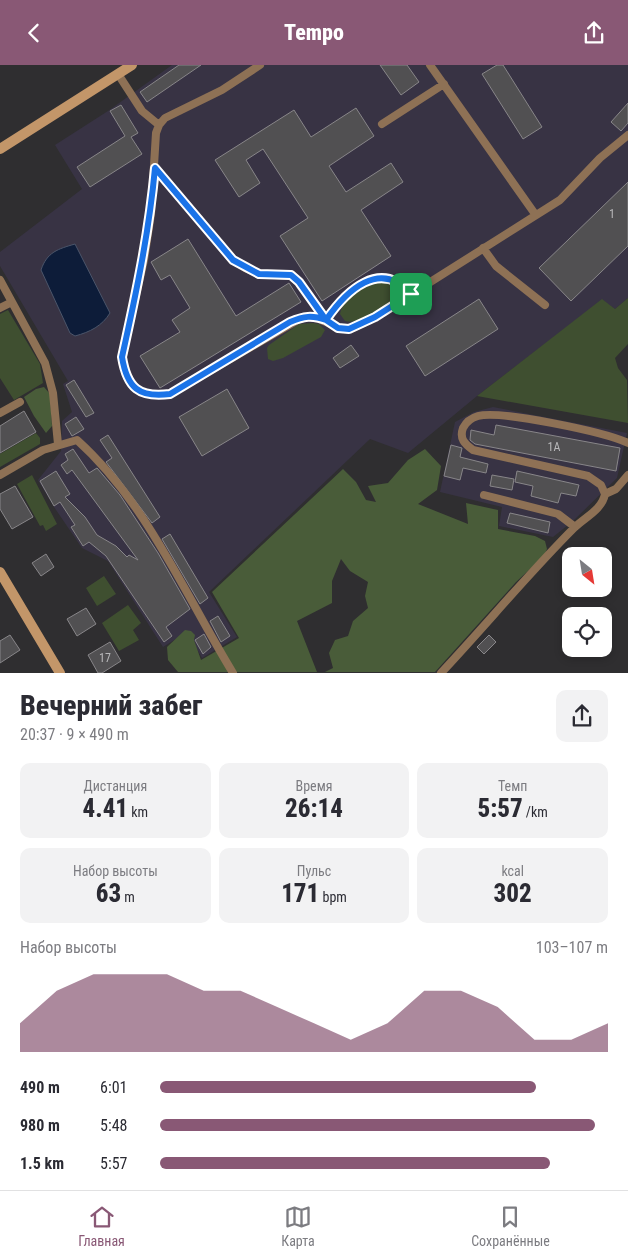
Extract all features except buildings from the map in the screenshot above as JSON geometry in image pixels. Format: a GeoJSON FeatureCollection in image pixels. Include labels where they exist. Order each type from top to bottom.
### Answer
{"type":"FeatureCollection","features":[{"type":"Feature","properties":{"kind":"street"},"geometry":{"type":"LineString","coordinates":[[0,149],[132,65]]}},
{"type":"Feature","properties":{"kind":"street"},"geometry":{"type":"LineString","coordinates":[[0,572],[60,673]]}},
{"type":"Feature","properties":{"kind":"lane"},"geometry":{"type":"LineString","coordinates":[[260,65],[222,90],[166,118],[159,125],[154,147],[155,168],[151,214],[144,260],[122,357],[124,372],[139,392],[153,396],[170,394],[290,322],[303,317],[314,316],[326,320],[338,328],[349,329],[375,317],[535,214],[560,200],[600,157],[628,135]]}},
{"type":"Feature","properties":{"kind":"lane"},"geometry":{"type":"LineString","coordinates":[[430,65],[535,214]]}},
{"type":"Feature","properties":{"kind":"lane"},"geometry":{"type":"LineString","coordinates":[[118,74],[142,111],[159,125]]}},
{"type":"Feature","properties":{"kind":"lane"},"geometry":{"type":"LineString","coordinates":[[382,124],[444,84]]}},
{"type":"Feature","properties":{"kind":"lane"},"geometry":{"type":"LineString","coordinates":[[155,168],[233,260],[259,274],[291,275],[299,282],[326,320]]}},
{"type":"Feature","properties":{"kind":"lane"},"geometry":{"type":"LineString","coordinates":[[483,248],[496,266],[545,305]]}},
{"type":"Feature","properties":{"kind":"lane"},"geometry":{"type":"LineString","coordinates":[[326,320],[337,303],[370,279],[378,277],[393,279],[411,294]]}},
{"type":"Feature","properties":{"kind":"lane"},"geometry":{"type":"LineString","coordinates":[[0,280],[45,363],[54,393],[58,444]]}},
{"type":"Feature","properties":{"kind":"lane"},"geometry":{"type":"LineString","coordinates":[[0,308],[12,302]]}},
{"type":"Feature","properties":{"kind":"lane"},"geometry":{"type":"LineString","coordinates":[[0,413],[20,402]]}},
{"type":"Feature","properties":{"kind":"lane"},"geometry":{"type":"LineString","coordinates":[[605,495],[601,485],[588,476],[473,450],[463,442],[464,427],[468,421],[478,416],[493,416],[570,426],[628,443]]}},
{"type":"Feature","properties":{"kind":"lane"},"geometry":{"type":"LineString","coordinates":[[0,475],[42,450],[77,440],[115,479],[174,566],[212,639],[233,673]]}},
{"type":"Feature","properties":{"kind":"lane"},"geometry":{"type":"LineString","coordinates":[[441,673],[492,619],[525,578],[575,527],[601,506],[605,495],[616,489],[628,475]]}},
{"type":"Feature","properties":{"kind":"lane"},"geometry":{"type":"LineString","coordinates":[[484,495],[558,514],[575,527]]}},
{"type":"Feature","properties":{"kind":"shaded area"},"geometry":{"type":"Polygon","coordinates":[[[172,65],[628,65],[628,298],[615,309],[602,300],[477,396],[408,453],[370,439],[209,592],[237,637],[202,658],[187,632],[163,647],[108,561],[82,548],[38,480],[61,451],[62,421],[72,412],[63,384],[68,381],[0,266],[0,252],[82,189],[55,145],[108,111],[172,65]]]}},
{"type":"Feature","properties":{"kind":"shaded area"},"geometry":{"type":"Polygon","coordinates":[[[493,407],[627,433],[617,478],[573,521],[553,537],[499,526],[502,507],[440,492],[455,422],[474,412],[493,407]]]}},
{"type":"Feature","properties":{"kind":"green space"},"geometry":{"type":"Polygon","coordinates":[[[379,281],[392,284],[403,293],[367,317],[352,322],[345,321],[340,314],[345,303],[355,293],[379,281]]]}},
{"type":"Feature","properties":{"kind":"green space"},"geometry":{"type":"Polygon","coordinates":[[[628,298],[628,344],[615,358],[618,368],[627,380],[628,423],[477,396],[602,299],[615,309],[628,298]]]}},
{"type":"Feature","properties":{"kind":"green space"},"geometry":{"type":"Polygon","coordinates":[[[8,310],[40,364],[43,383],[14,400],[0,378],[0,314],[8,310]]]}},
{"type":"Feature","properties":{"kind":"green space"},"geometry":{"type":"Polygon","coordinates":[[[299,324],[319,324],[325,330],[321,337],[283,358],[273,361],[268,359],[267,348],[269,345],[299,324]]]}},
{"type":"Feature","properties":{"kind":"green space"},"geometry":{"type":"Polygon","coordinates":[[[44,387],[50,394],[52,426],[46,433],[24,397],[36,389],[44,387]]]}},
{"type":"Feature","properties":{"kind":"green space"},"geometry":{"type":"Polygon","coordinates":[[[36,433],[40,438],[40,444],[0,467],[0,454],[36,433]]]}},
{"type":"Feature","properties":{"kind":"green space"},"geometry":{"type":"Polygon","coordinates":[[[425,449],[441,466],[437,490],[418,504],[468,524],[466,503],[498,510],[498,529],[535,536],[545,541],[547,549],[544,556],[516,582],[435,672],[325,672],[333,668],[329,653],[335,640],[348,636],[353,621],[368,608],[365,596],[368,582],[350,571],[341,559],[332,581],[332,603],[297,621],[317,672],[178,672],[168,660],[167,647],[185,630],[191,631],[195,635],[194,640],[201,660],[239,638],[212,592],[343,469],[356,482],[366,500],[376,502],[368,486],[388,483],[408,460],[425,449]]]}},
{"type":"Feature","properties":{"kind":"green space"},"geometry":{"type":"Polygon","coordinates":[[[32,475],[57,524],[46,531],[43,525],[40,526],[17,484],[32,475]]]}},
{"type":"Feature","properties":{"kind":"green space"},"geometry":{"type":"Polygon","coordinates":[[[104,576],[116,594],[97,606],[86,588],[104,576]]]}},
{"type":"Feature","properties":{"kind":"green space"},"geometry":{"type":"Polygon","coordinates":[[[128,605],[141,623],[133,630],[139,640],[119,651],[102,623],[128,605]]]}},
{"type":"Feature","properties":{"kind":"water"},"geometry":{"type":"Polygon","coordinates":[[[75,244],[110,313],[95,328],[75,336],[70,333],[41,270],[50,255],[75,244]]]}},
{"type":"Feature","properties":{"kind":"route"},"geometry":{"type":"LineString","coordinates":[[411,294],[375,317],[349,329],[338,328],[326,320],[299,282],[291,275],[259,274],[233,260],[155,168],[144,260],[122,357],[124,372],[139,392],[153,396],[170,394],[290,322],[303,317],[314,316],[326,320],[337,303],[370,279],[378,277],[393,279],[411,294]]}}]}
